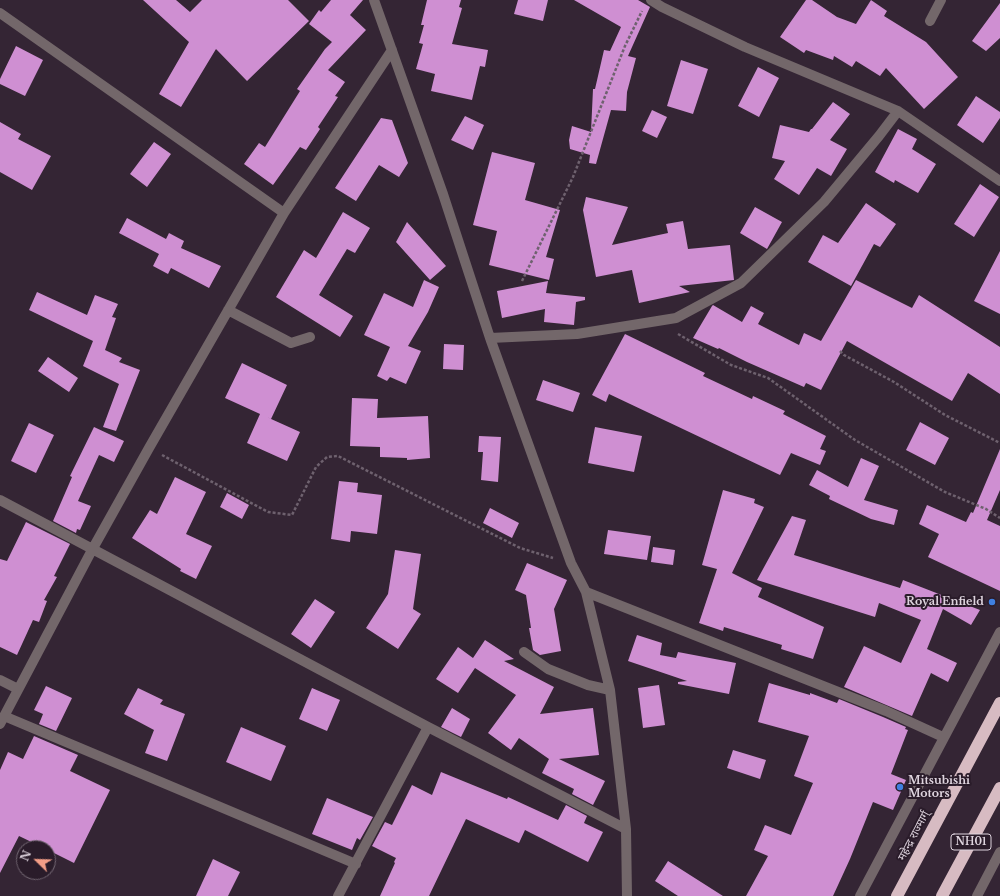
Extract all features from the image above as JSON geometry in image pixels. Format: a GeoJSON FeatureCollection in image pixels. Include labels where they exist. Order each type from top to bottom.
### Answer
{"type":"FeatureCollection","features":[{"type":"Feature","properties":{"kind":"highway","name":"महेन्द्र राज्मार्ग्"},"geometry":{"type":"LineString","coordinates":[[897,896],[1000,703]]}},
{"type":"Feature","properties":{"kind":"highway","name":"NH01"},"geometry":{"type":"LineString","coordinates":[[942,896],[1000,788]]}},
{"type":"Feature","properties":{"kind":"street"},"geometry":{"type":"LineString","coordinates":[[374,0],[443,194],[490,338],[571,563],[586,592],[610,690],[626,829],[627,896]]}},
{"type":"Feature","properties":{"kind":"street"},"geometry":{"type":"LineString","coordinates":[[930,20],[941,0]]}},
{"type":"Feature","properties":{"kind":"street"},"geometry":{"type":"LineString","coordinates":[[647,3],[662,7],[745,47],[898,111],[1000,181]]}},
{"type":"Feature","properties":{"kind":"street"},"geometry":{"type":"LineString","coordinates":[[0,13],[284,212]]}},
{"type":"Feature","properties":{"kind":"street"},"geometry":{"type":"LineString","coordinates":[[356,864],[2,720],[148,448],[284,212],[392,50]]}},
{"type":"Feature","properties":{"kind":"street"},"geometry":{"type":"LineString","coordinates":[[490,338],[577,334],[676,318],[741,283],[824,202],[898,111]]}},
{"type":"Feature","properties":{"kind":"street"},"geometry":{"type":"LineString","coordinates":[[228,310],[291,343],[310,337]]}},
{"type":"Feature","properties":{"kind":"street"},"geometry":{"type":"LineString","coordinates":[[0,500],[428,727],[626,829]]}},
{"type":"Feature","properties":{"kind":"street"},"geometry":{"type":"LineString","coordinates":[[586,592],[886,711],[943,737]]}},
{"type":"Feature","properties":{"kind":"street"},"geometry":{"type":"LineString","coordinates":[[860,896],[1000,632]]}},
{"type":"Feature","properties":{"kind":"street"},"geometry":{"type":"LineString","coordinates":[[524,652],[548,669],[588,685],[610,690]]}},
{"type":"Feature","properties":{"kind":"street"},"geometry":{"type":"LineString","coordinates":[[0,680],[18,689]]}},
{"type":"Feature","properties":{"kind":"street"},"geometry":{"type":"LineString","coordinates":[[338,896],[428,727]]}},
{"type":"Feature","properties":{"kind":"street"},"geometry":{"type":"LineString","coordinates":[[976,896],[1000,852]]}},
{"type":"Feature","properties":{"kind":"path"},"geometry":{"type":"LineString","coordinates":[[522,281],[573,177],[625,46],[647,3]]}},
{"type":"Feature","properties":{"kind":"path"},"geometry":{"type":"LineString","coordinates":[[654,321],[731,365],[768,378],[855,440],[945,492],[986,509],[1000,518]]}},
{"type":"Feature","properties":{"kind":"path"},"geometry":{"type":"LineString","coordinates":[[840,351],[894,382],[945,415],[1000,443]]}},
{"type":"Feature","properties":{"kind":"path"},"geometry":{"type":"LineString","coordinates":[[148,448],[268,512],[285,515],[292,515],[316,467],[327,457],[338,456],[520,548],[571,563]]}},
{"type":"Feature","properties":{"kind":"building"},"geometry":{"type":"Polygon","coordinates":[[[143,0],[176,0],[190,12],[202,0],[288,0],[309,21],[247,81],[216,49],[181,107],[159,94],[189,42],[143,0]]]}},
{"type":"Feature","properties":{"kind":"building"},"geometry":{"type":"Polygon","coordinates":[[[331,0],[363,0],[350,15],[366,30],[328,70],[345,82],[335,96],[338,97],[318,127],[320,129],[306,150],[300,147],[273,185],[244,164],[259,143],[265,147],[300,91],[297,89],[325,49],[332,42],[309,24],[319,10],[321,12],[331,0]]]}},
{"type":"Feature","properties":{"kind":"building"},"geometry":{"type":"Polygon","coordinates":[[[427,0],[461,0],[459,7],[462,8],[452,44],[488,50],[485,67],[480,66],[472,100],[431,91],[435,74],[416,69],[423,44],[419,43],[424,25],[421,25],[427,0]]]}},
{"type":"Feature","properties":{"kind":"building"},"geometry":{"type":"Polygon","coordinates":[[[518,0],[548,0],[543,21],[514,14],[518,0]]]}},
{"type":"Feature","properties":{"kind":"building"},"geometry":{"type":"Polygon","coordinates":[[[574,0],[638,0],[650,7],[628,56],[636,58],[627,92],[626,111],[611,110],[596,164],[589,163],[590,155],[570,149],[569,140],[572,126],[591,132],[593,89],[595,89],[604,50],[610,51],[621,27],[574,0]]]}},
{"type":"Feature","properties":{"kind":"building"},"geometry":{"type":"Polygon","coordinates":[[[806,0],[812,0],[837,17],[856,24],[871,0],[887,11],[884,16],[926,42],[958,77],[924,109],[886,68],[880,76],[856,61],[852,67],[834,56],[833,60],[806,50],[804,53],[780,37],[806,0]]]}},
{"type":"Feature","properties":{"kind":"building"},"geometry":{"type":"Polygon","coordinates":[[[1000,3],[1000,38],[986,51],[972,41],[1000,3]]]}},
{"type":"Feature","properties":{"kind":"building"},"geometry":{"type":"Polygon","coordinates":[[[16,46],[43,60],[25,96],[0,84],[0,79],[16,46]]]}},
{"type":"Feature","properties":{"kind":"building"},"geometry":{"type":"Polygon","coordinates":[[[681,60],[708,69],[693,114],[667,106],[681,60]]]}},
{"type":"Feature","properties":{"kind":"building"},"geometry":{"type":"Polygon","coordinates":[[[758,67],[779,78],[759,117],[738,106],[758,67]]]}},
{"type":"Feature","properties":{"kind":"building"},"geometry":{"type":"Polygon","coordinates":[[[976,96],[1000,112],[1000,118],[983,143],[957,125],[976,96]]]}},
{"type":"Feature","properties":{"kind":"building"},"geometry":{"type":"Polygon","coordinates":[[[833,102],[850,114],[830,140],[847,149],[831,176],[817,168],[799,195],[774,179],[785,161],[772,158],[780,125],[809,132],[833,102]]]}},
{"type":"Feature","properties":{"kind":"building"},"geometry":{"type":"Polygon","coordinates":[[[652,110],[667,117],[657,138],[642,131],[652,110]]]}},
{"type":"Feature","properties":{"kind":"building"},"geometry":{"type":"Polygon","coordinates":[[[465,116],[484,125],[473,150],[451,140],[465,116]]]}},
{"type":"Feature","properties":{"kind":"building"},"geometry":{"type":"Polygon","coordinates":[[[381,118],[392,120],[408,163],[399,177],[379,165],[356,201],[335,188],[381,118]]]}},
{"type":"Feature","properties":{"kind":"building"},"geometry":{"type":"Polygon","coordinates":[[[0,122],[21,134],[18,139],[51,156],[32,190],[0,172],[0,122]]]}},
{"type":"Feature","properties":{"kind":"building"},"geometry":{"type":"Polygon","coordinates":[[[898,129],[917,139],[912,149],[936,164],[918,193],[895,180],[894,183],[875,172],[898,129]]]}},
{"type":"Feature","properties":{"kind":"building"},"geometry":{"type":"Polygon","coordinates":[[[154,142],[171,154],[147,187],[130,174],[154,142]]]}},
{"type":"Feature","properties":{"kind":"building"},"geometry":{"type":"Polygon","coordinates":[[[492,152],[535,163],[525,200],[560,210],[546,257],[554,259],[549,280],[489,265],[497,231],[473,225],[492,152]]]}},
{"type":"Feature","properties":{"kind":"building"},"geometry":{"type":"Polygon","coordinates":[[[980,184],[999,197],[974,237],[954,224],[980,184]]]}},
{"type":"Feature","properties":{"kind":"building"},"geometry":{"type":"Polygon","coordinates":[[[586,197],[628,207],[612,245],[668,233],[666,224],[683,221],[688,249],[730,245],[734,280],[679,286],[690,292],[639,303],[632,270],[596,277],[583,210],[586,197]]]}},
{"type":"Feature","properties":{"kind":"building"},"geometry":{"type":"Polygon","coordinates":[[[866,203],[896,224],[880,247],[874,244],[851,286],[808,262],[823,235],[838,243],[866,203]]]}},
{"type":"Feature","properties":{"kind":"building"},"geometry":{"type":"Polygon","coordinates":[[[755,207],[782,222],[767,249],[740,233],[755,207]]]}},
{"type":"Feature","properties":{"kind":"building"},"geometry":{"type":"Polygon","coordinates":[[[343,212],[370,228],[355,253],[347,249],[319,295],[353,316],[340,337],[276,297],[304,250],[316,258],[343,212]]]}},
{"type":"Feature","properties":{"kind":"building"},"geometry":{"type":"Polygon","coordinates":[[[127,218],[166,239],[169,233],[184,241],[181,248],[221,266],[209,288],[171,268],[168,274],[153,266],[159,254],[119,233],[127,218]]]}},
{"type":"Feature","properties":{"kind":"building"},"geometry":{"type":"Polygon","coordinates":[[[407,222],[446,266],[430,280],[396,242],[407,222]]]}},
{"type":"Feature","properties":{"kind":"building"},"geometry":{"type":"Polygon","coordinates":[[[1000,251],[1000,314],[974,301],[1000,251]]]}},
{"type":"Feature","properties":{"kind":"building"},"geometry":{"type":"Polygon","coordinates":[[[424,280],[439,287],[428,312],[408,346],[421,351],[406,384],[390,377],[387,381],[377,376],[390,347],[364,335],[384,293],[413,307],[424,280]]]}},
{"type":"Feature","properties":{"kind":"building"},"geometry":{"type":"Polygon","coordinates":[[[856,280],[912,308],[919,295],[1000,347],[1000,394],[968,373],[952,401],[847,341],[821,390],[806,383],[804,387],[719,348],[718,349],[693,338],[713,305],[742,322],[751,306],[764,313],[758,324],[799,345],[804,333],[821,341],[856,280]]]}},
{"type":"Feature","properties":{"kind":"building"},"geometry":{"type":"Polygon","coordinates":[[[548,281],[546,293],[585,297],[585,300],[576,302],[574,325],[544,322],[545,309],[502,318],[497,291],[548,281]]]}},
{"type":"Feature","properties":{"kind":"building"},"geometry":{"type":"Polygon","coordinates":[[[37,292],[87,315],[95,295],[118,304],[112,317],[116,318],[105,350],[122,358],[119,362],[140,370],[116,431],[103,427],[119,384],[83,366],[93,341],[29,310],[37,292]]]}},
{"type":"Feature","properties":{"kind":"building"},"geometry":{"type":"Polygon","coordinates":[[[625,334],[705,373],[703,376],[752,399],[753,396],[785,411],[783,414],[826,436],[820,449],[826,451],[820,465],[791,453],[780,475],[609,394],[606,402],[592,395],[625,334]]]}},
{"type":"Feature","properties":{"kind":"building"},"geometry":{"type":"Polygon","coordinates":[[[444,344],[464,345],[463,370],[443,369],[444,344]]]}},
{"type":"Feature","properties":{"kind":"building"},"geometry":{"type":"Polygon","coordinates":[[[48,357],[78,378],[69,392],[38,371],[48,357]]]}},
{"type":"Feature","properties":{"kind":"building"},"geometry":{"type":"Polygon","coordinates":[[[242,363],[287,385],[271,419],[225,398],[242,363]]]}},
{"type":"Feature","properties":{"kind":"building"},"geometry":{"type":"Polygon","coordinates":[[[543,380],[580,393],[573,412],[536,400],[543,380]]]}},
{"type":"Feature","properties":{"kind":"building"},"geometry":{"type":"Polygon","coordinates":[[[352,398],[378,399],[377,418],[428,416],[430,458],[407,460],[407,458],[380,457],[380,447],[350,446],[352,398]]]}},
{"type":"Feature","properties":{"kind":"building"},"geometry":{"type":"Polygon","coordinates":[[[260,414],[300,432],[287,461],[247,443],[260,414]]]}},
{"type":"Feature","properties":{"kind":"building"},"geometry":{"type":"Polygon","coordinates":[[[920,422],[949,438],[935,465],[906,450],[920,422]]]}},
{"type":"Feature","properties":{"kind":"building"},"geometry":{"type":"Polygon","coordinates":[[[29,423],[54,435],[36,473],[11,461],[29,423]]]}},
{"type":"Feature","properties":{"kind":"building"},"geometry":{"type":"Polygon","coordinates":[[[94,427],[124,441],[114,462],[99,455],[78,501],[91,506],[80,530],[77,529],[76,533],[53,521],[72,477],[70,476],[94,427]]]}},
{"type":"Feature","properties":{"kind":"building"},"geometry":{"type":"Polygon","coordinates":[[[595,427],[642,436],[634,472],[588,463],[595,427]]]}},
{"type":"Feature","properties":{"kind":"building"},"geometry":{"type":"Polygon","coordinates":[[[479,436],[501,437],[498,482],[481,480],[483,452],[478,452],[479,436]]]}},
{"type":"Feature","properties":{"kind":"building"},"geometry":{"type":"Polygon","coordinates":[[[1000,449],[1000,490],[987,520],[1000,526],[1000,591],[928,557],[939,534],[919,524],[927,505],[966,522],[971,512],[973,513],[1000,449]]]}},
{"type":"Feature","properties":{"kind":"building"},"geometry":{"type":"Polygon","coordinates":[[[861,458],[879,466],[864,500],[898,510],[894,525],[871,519],[829,499],[830,496],[809,485],[817,470],[848,487],[861,458]]]}},
{"type":"Feature","properties":{"kind":"building"},"geometry":{"type":"Polygon","coordinates":[[[175,477],[206,492],[186,534],[212,546],[196,579],[180,571],[181,569],[132,538],[150,510],[157,514],[175,477]]]}},
{"type":"Feature","properties":{"kind":"building"},"geometry":{"type":"Polygon","coordinates":[[[339,481],[358,483],[357,492],[382,495],[377,534],[351,531],[350,542],[331,539],[339,481]]]}},
{"type":"Feature","properties":{"kind":"building"},"geometry":{"type":"Polygon","coordinates":[[[723,490],[755,499],[754,503],[764,507],[732,573],[762,588],[758,597],[824,627],[813,659],[781,649],[782,645],[724,627],[723,631],[699,623],[717,569],[702,565],[723,490]]]}},
{"type":"Feature","properties":{"kind":"building"},"geometry":{"type":"Polygon","coordinates":[[[227,493],[249,505],[242,519],[220,507],[227,493]]]}},
{"type":"Feature","properties":{"kind":"building"},"geometry":{"type":"Polygon","coordinates":[[[490,508],[519,523],[512,538],[483,523],[490,508]]]}},
{"type":"Feature","properties":{"kind":"building"},"geometry":{"type":"Polygon","coordinates":[[[792,516],[806,520],[794,555],[900,588],[903,580],[980,610],[971,625],[943,609],[927,649],[957,663],[948,682],[931,673],[912,716],[844,687],[864,646],[901,663],[921,620],[879,603],[875,617],[757,580],[792,516]]]}},
{"type":"Feature","properties":{"kind":"building"},"geometry":{"type":"Polygon","coordinates":[[[26,522],[70,544],[54,576],[57,577],[44,600],[47,601],[39,622],[33,620],[17,655],[0,647],[0,559],[7,561],[26,522]]]}},
{"type":"Feature","properties":{"kind":"building"},"geometry":{"type":"Polygon","coordinates":[[[608,530],[651,536],[647,560],[604,554],[608,530]]]}},
{"type":"Feature","properties":{"kind":"building"},"geometry":{"type":"Polygon","coordinates":[[[653,547],[675,550],[673,565],[651,562],[653,547]]]}},
{"type":"Feature","properties":{"kind":"building"},"geometry":{"type":"Polygon","coordinates":[[[395,550],[421,554],[413,609],[421,614],[398,649],[366,628],[388,594],[395,550]]]}},
{"type":"Feature","properties":{"kind":"building"},"geometry":{"type":"Polygon","coordinates":[[[527,563],[567,580],[554,609],[561,651],[540,655],[533,650],[526,595],[515,590],[527,563]]]}},
{"type":"Feature","properties":{"kind":"building"},"geometry":{"type":"Polygon","coordinates":[[[315,599],[335,612],[311,648],[291,634],[315,599]]]}},
{"type":"Feature","properties":{"kind":"building"},"geometry":{"type":"Polygon","coordinates":[[[637,635],[662,643],[660,655],[676,658],[678,652],[736,663],[729,694],[678,684],[678,682],[687,681],[628,661],[637,635]]]}},
{"type":"Feature","properties":{"kind":"building"},"geometry":{"type":"Polygon","coordinates":[[[485,640],[514,659],[504,661],[554,687],[540,714],[593,708],[599,755],[559,759],[605,781],[593,805],[572,794],[574,789],[542,773],[549,759],[519,738],[511,750],[488,733],[516,695],[475,668],[458,693],[436,679],[458,647],[473,658],[485,640]]]}},
{"type":"Feature","properties":{"kind":"building"},"geometry":{"type":"Polygon","coordinates":[[[769,683],[810,695],[810,693],[837,703],[839,699],[906,727],[905,729],[908,730],[891,774],[906,780],[893,810],[873,802],[833,896],[746,896],[768,856],[754,850],[765,825],[791,835],[813,783],[794,776],[809,736],[758,722],[769,683]]]}},
{"type":"Feature","properties":{"kind":"building"},"geometry":{"type":"Polygon","coordinates":[[[659,685],[665,725],[643,728],[638,688],[659,685]]]}},
{"type":"Feature","properties":{"kind":"building"},"geometry":{"type":"Polygon","coordinates":[[[46,686],[72,698],[56,731],[39,724],[43,714],[34,710],[46,686]]]}},
{"type":"Feature","properties":{"kind":"building"},"geometry":{"type":"Polygon","coordinates":[[[138,688],[163,700],[160,704],[185,714],[167,761],[145,753],[154,730],[124,714],[138,688]]]}},
{"type":"Feature","properties":{"kind":"building"},"geometry":{"type":"Polygon","coordinates":[[[312,688],[340,700],[327,731],[299,719],[312,688]]]}},
{"type":"Feature","properties":{"kind":"building"},"geometry":{"type":"Polygon","coordinates":[[[452,708],[470,719],[461,737],[441,727],[452,708]]]}},
{"type":"Feature","properties":{"kind":"building"},"geometry":{"type":"Polygon","coordinates":[[[241,727],[286,746],[271,781],[226,762],[241,727]]]}},
{"type":"Feature","properties":{"kind":"building"},"geometry":{"type":"Polygon","coordinates":[[[34,736],[78,755],[70,771],[110,790],[74,863],[56,854],[56,840],[27,840],[19,836],[0,873],[0,770],[8,752],[23,759],[34,736]]]}},
{"type":"Feature","properties":{"kind":"building"},"geometry":{"type":"Polygon","coordinates":[[[733,750],[766,760],[760,779],[727,768],[733,750]]]}},
{"type":"Feature","properties":{"kind":"building"},"geometry":{"type":"Polygon","coordinates":[[[441,772],[507,799],[508,797],[558,820],[566,805],[587,816],[584,823],[603,832],[588,862],[525,830],[519,843],[466,819],[429,896],[380,896],[396,858],[372,846],[385,822],[392,825],[412,785],[432,795],[441,772]]]}},
{"type":"Feature","properties":{"kind":"building"},"geometry":{"type":"Polygon","coordinates":[[[327,798],[373,817],[360,840],[357,838],[352,850],[312,834],[327,798]]]}},
{"type":"Feature","properties":{"kind":"building"},"geometry":{"type":"Polygon","coordinates":[[[213,859],[240,872],[228,896],[196,896],[213,859]]]}},
{"type":"Feature","properties":{"kind":"building"},"geometry":{"type":"Polygon","coordinates":[[[668,861],[723,896],[678,896],[655,881],[668,861]]]}},
{"type":"Feature","properties":{"kind":"place","name":"Royal Enfield"},"geometry":{"type":"Point","coordinates":[992,602]}},
{"type":"Feature","properties":{"kind":"place","name":"Mitsubishi Motors"},"geometry":{"type":"Point","coordinates":[900,787]}}]}
